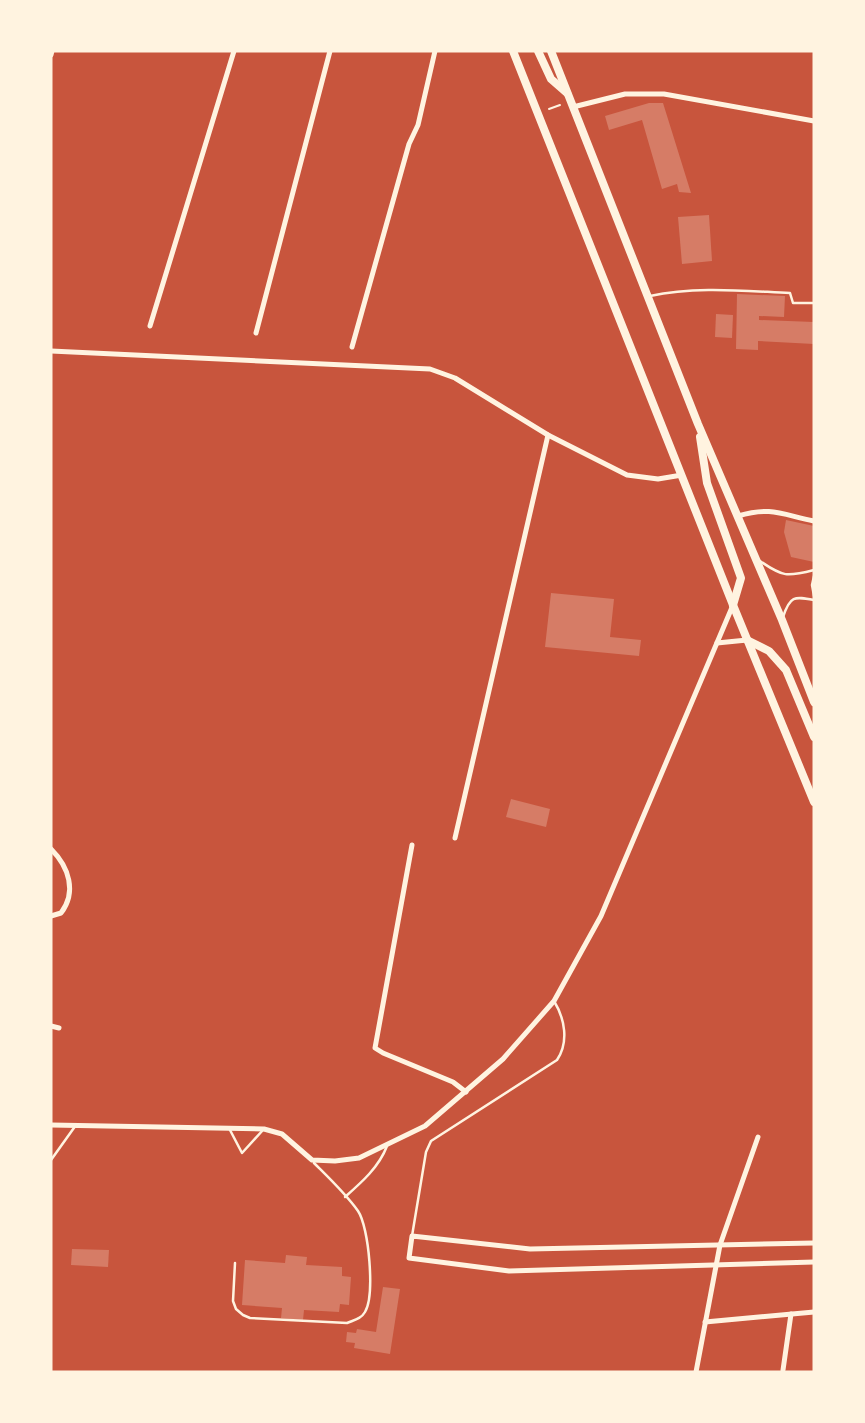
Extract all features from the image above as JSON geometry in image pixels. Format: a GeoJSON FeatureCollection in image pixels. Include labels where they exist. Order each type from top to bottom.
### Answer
{"type":"FeatureCollection","features":[{"type":"Feature","properties":{"kind":"highway"},"geometry":{"type":"LineString","coordinates":[[513,51],[814,802]]}},
{"type":"Feature","properties":{"kind":"highway"},"geometry":{"type":"LineString","coordinates":[[538,51],[551,79],[567,93]]}},
{"type":"Feature","properties":{"kind":"highway"},"geometry":{"type":"LineString","coordinates":[[551,51],[698,424],[814,702]]}},
{"type":"Feature","properties":{"kind":"highway"},"geometry":{"type":"LineString","coordinates":[[698,424],[707,483],[741,578],[733,605]]}},
{"type":"Feature","properties":{"kind":"highway"},"geometry":{"type":"LineString","coordinates":[[747,640],[769,651],[786,670],[814,737]]}},
{"type":"Feature","properties":{"kind":"street"},"geometry":{"type":"LineString","coordinates":[[150,326],[234,51]]}},
{"type":"Feature","properties":{"kind":"street"},"geometry":{"type":"LineString","coordinates":[[256,333],[330,51]]}},
{"type":"Feature","properties":{"kind":"street"},"geometry":{"type":"LineString","coordinates":[[352,347],[406,155],[418,125],[435,51]]}},
{"type":"Feature","properties":{"kind":"street"},"geometry":{"type":"LineString","coordinates":[[572,104],[625,94],[664,94],[814,121]]}},
{"type":"Feature","properties":{"kind":"street"},"geometry":{"type":"LineString","coordinates":[[51,351],[430,369],[455,378],[548,435],[627,475],[658,480],[682,475]]}},
{"type":"Feature","properties":{"kind":"street"},"geometry":{"type":"LineString","coordinates":[[455,838],[548,435]]}},
{"type":"Feature","properties":{"kind":"street"},"geometry":{"type":"LineString","coordinates":[[738,516],[757,510],[772,510],[814,521]]}},
{"type":"Feature","properties":{"kind":"street"},"geometry":{"type":"LineString","coordinates":[[51,1125],[264,1129],[282,1134],[312,1160],[335,1161],[359,1158],[425,1126],[503,1059],[554,1001],[601,916],[733,605]]}},
{"type":"Feature","properties":{"kind":"street"},"geometry":{"type":"LineString","coordinates":[[717,643],[747,640]]}},
{"type":"Feature","properties":{"kind":"street"},"geometry":{"type":"LineString","coordinates":[[412,845],[375,1048],[453,1082],[466,1092]]}},
{"type":"Feature","properties":{"kind":"street"},"geometry":{"type":"LineString","coordinates":[[51,849],[60,858],[69,875],[70,888],[68,904],[61,913],[51,915]]}},
{"type":"Feature","properties":{"kind":"street"},"geometry":{"type":"LineString","coordinates":[[51,1026],[59,1028]]}},
{"type":"Feature","properties":{"kind":"street"},"geometry":{"type":"LineString","coordinates":[[695,1372],[720,1245],[758,1136]]}},
{"type":"Feature","properties":{"kind":"street"},"geometry":{"type":"LineString","coordinates":[[814,1243],[530,1249],[412,1236],[409,1258],[509,1271],[814,1262]]}},
{"type":"Feature","properties":{"kind":"street"},"geometry":{"type":"LineString","coordinates":[[705,1322],[814,1312]]}},
{"type":"Feature","properties":{"kind":"street"},"geometry":{"type":"LineString","coordinates":[[783,1370],[791,1314]]}},
{"type":"Feature","properties":{"kind":"lane"},"geometry":{"type":"LineString","coordinates":[[649,296],[668,292],[711,290],[790,293],[793,303],[814,303]]}},
{"type":"Feature","properties":{"kind":"lane"},"geometry":{"type":"LineString","coordinates":[[756,558],[775,572],[787,576],[814,570]]}},
{"type":"Feature","properties":{"kind":"lane"},"geometry":{"type":"LineString","coordinates":[[782,620],[791,600],[796,597],[814,598],[814,576]]}},
{"type":"Feature","properties":{"kind":"lane"},"geometry":{"type":"LineString","coordinates":[[412,1236],[430,1141],[557,1060],[563,1051],[565,1039],[562,1017],[554,1001]]}},
{"type":"Feature","properties":{"kind":"lane"},"geometry":{"type":"LineString","coordinates":[[51,1160],[76,1125]]}},
{"type":"Feature","properties":{"kind":"lane"},"geometry":{"type":"LineString","coordinates":[[228,1127],[242,1153],[264,1129]]}},
{"type":"Feature","properties":{"kind":"lane"},"geometry":{"type":"LineString","coordinates":[[345,1197],[366,1179],[388,1144]]}},
{"type":"Feature","properties":{"kind":"lane"},"geometry":{"type":"LineString","coordinates":[[235,1263],[233,1301],[236,1309],[250,1318],[347,1323],[360,1318],[366,1310],[369,1295],[366,1233],[359,1213],[312,1160]]}},
{"type":"Feature","properties":{"kind":"path"},"geometry":{"type":"LineString","coordinates":[[537,112],[572,104]]}},
{"type":"Feature","properties":{"kind":"building"},"geometry":{"type":"Polygon","coordinates":[[[649,103],[663,103],[691,193],[679,192],[677,184],[662,189],[642,120],[609,130],[605,116],[649,103]]]}},
{"type":"Feature","properties":{"kind":"building"},"geometry":{"type":"Polygon","coordinates":[[[709,215],[712,261],[682,264],[678,217],[709,215]]]}},
{"type":"Feature","properties":{"kind":"building"},"geometry":{"type":"Polygon","coordinates":[[[737,294],[785,296],[784,317],[759,316],[759,320],[814,322],[814,344],[758,341],[758,350],[736,349],[737,294]]]}},
{"type":"Feature","properties":{"kind":"building"},"geometry":{"type":"Polygon","coordinates":[[[716,314],[733,315],[732,338],[715,337],[716,314]]]}},
{"type":"Feature","properties":{"kind":"building"},"geometry":{"type":"Polygon","coordinates":[[[786,520],[814,526],[814,562],[791,557],[784,532],[786,520]]]}},
{"type":"Feature","properties":{"kind":"building"},"geometry":{"type":"Polygon","coordinates":[[[551,593],[614,599],[610,637],[641,640],[639,656],[545,647],[551,593]]]}},
{"type":"Feature","properties":{"kind":"building"},"geometry":{"type":"Polygon","coordinates":[[[511,799],[550,809],[546,827],[506,817],[511,799]]]}},
{"type":"Feature","properties":{"kind":"building"},"geometry":{"type":"Polygon","coordinates":[[[72,1249],[109,1250],[108,1267],[71,1265],[72,1249]]]}},
{"type":"Feature","properties":{"kind":"building"},"geometry":{"type":"Polygon","coordinates":[[[286,1255],[307,1257],[306,1265],[342,1267],[342,1276],[351,1277],[349,1305],[340,1304],[339,1312],[304,1310],[303,1320],[281,1318],[282,1308],[242,1305],[245,1260],[285,1263],[286,1255]]]}},
{"type":"Feature","properties":{"kind":"building"},"geometry":{"type":"Polygon","coordinates":[[[383,1287],[400,1289],[390,1354],[354,1348],[355,1343],[346,1342],[347,1332],[356,1333],[357,1329],[376,1332],[383,1287]]]}}]}
